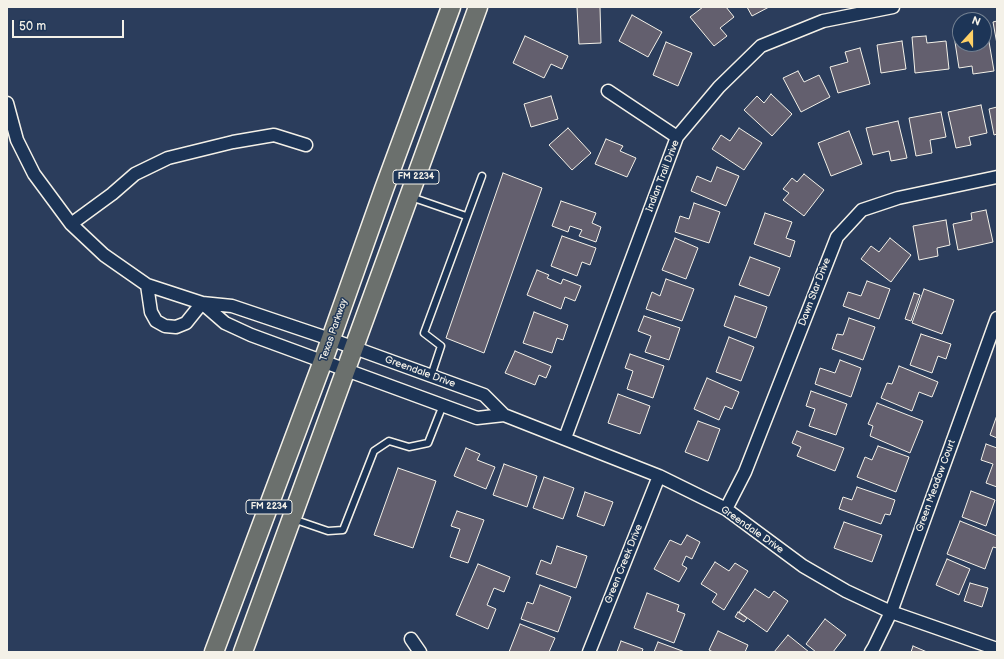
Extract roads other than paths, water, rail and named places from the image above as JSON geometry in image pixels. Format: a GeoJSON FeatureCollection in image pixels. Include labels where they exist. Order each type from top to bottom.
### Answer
{"type":"FeatureCollection","features":[{"type":"Feature","properties":{"kind":"main road","name":"Texas Parkway"},"geometry":{"type":"LineString","coordinates":[[214,652],[323,361],[451,7]]}},
{"type":"Feature","properties":{"kind":"main road","name":"FM 2234"},"geometry":{"type":"LineString","coordinates":[[243,652],[478,7]]}},
{"type":"Feature","properties":{"kind":"street","name":"Indian Trail Drive"},"geometry":{"type":"LineString","coordinates":[[565,438],[678,137],[719,87],[761,46],[823,21],[893,7]]}},
{"type":"Feature","properties":{"kind":"street"},"geometry":{"type":"LineString","coordinates":[[608,91],[678,137]]}},
{"type":"Feature","properties":{"kind":"street"},"geometry":{"type":"LineString","coordinates":[[7,103],[18,140],[34,174],[71,224],[104,255],[147,285],[202,303],[186,323],[176,328],[165,326],[156,321],[151,312],[147,285]]}},
{"type":"Feature","properties":{"kind":"street"},"geometry":{"type":"LineString","coordinates":[[71,224],[112,194],[135,174],[168,158],[233,142],[274,135],[306,145]]}},
{"type":"Feature","properties":{"kind":"street","name":"Dawn Star Drive"},"geometry":{"type":"LineString","coordinates":[[726,509],[746,472],[837,237],[862,210],[898,198],[997,177]]}},
{"type":"Feature","properties":{"kind":"street","name":"Greendale Drive"},"geometry":{"type":"LineString","coordinates":[[202,303],[232,306],[353,347],[484,395],[504,415],[659,476],[726,509],[803,566],[846,591],[891,612],[997,649]]}},
{"type":"Feature","properties":{"kind":"street","name":"Greendale Drive"},"geometry":{"type":"LineString","coordinates":[[202,303],[225,323],[252,336],[477,418],[504,415]]}},
{"type":"Feature","properties":{"kind":"street","name":"Green Meadow Court"},"geometry":{"type":"LineString","coordinates":[[871,652],[891,612],[996,318]]}},
{"type":"Feature","properties":{"kind":"street","name":"Green Creek Drive"},"geometry":{"type":"LineString","coordinates":[[590,652],[659,476]]}},
{"type":"Feature","properties":{"kind":"street"},"geometry":{"type":"LineString","coordinates":[[411,639],[420,652]]}},
{"type":"Feature","properties":{"kind":"lane"},"geometry":{"type":"LineString","coordinates":[[431,376],[441,346],[424,333],[482,176]]}},
{"type":"Feature","properties":{"kind":"lane"},"geometry":{"type":"LineString","coordinates":[[409,196],[466,216]]}},
{"type":"Feature","properties":{"kind":"lane"},"geometry":{"type":"LineString","coordinates":[[291,519],[328,530],[343,530],[374,451],[389,441],[409,447],[428,443],[443,405]]}}]}
